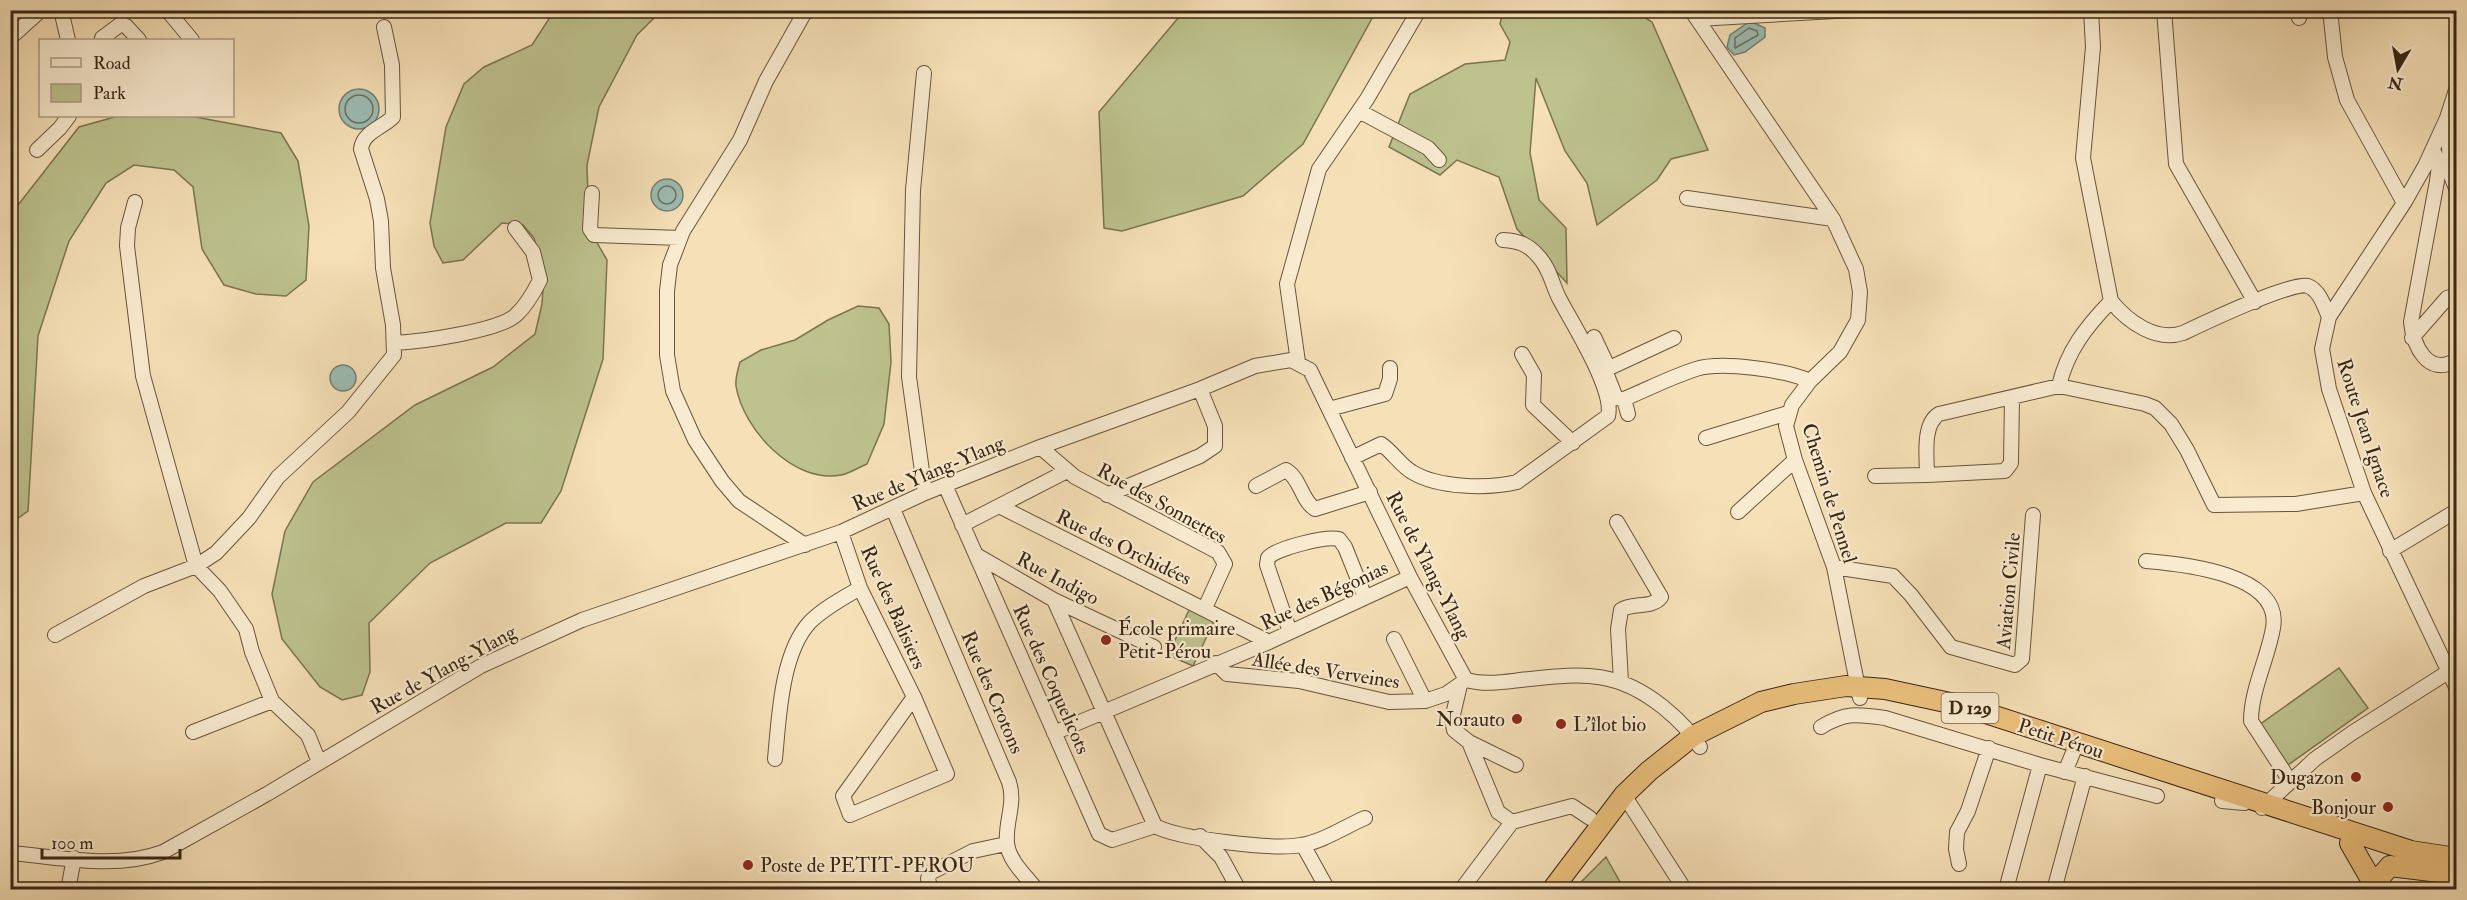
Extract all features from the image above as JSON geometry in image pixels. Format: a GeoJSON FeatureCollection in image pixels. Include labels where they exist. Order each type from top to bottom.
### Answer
{"type":"FeatureCollection","features":[{"type":"Feature","properties":{"kind":"highway","name":"Petit Pérou"},"geometry":{"type":"LineString","coordinates":[[1552,890],[1628,800],[1664,774],[1697,742],[1778,710],[1860,692],[1919,695],[1964,706],[2222,801],[2265,810],[2350,843],[2457,873]]}},
{"type":"Feature","properties":{"kind":"highway","name":"Petit Pérou"},"geometry":{"type":"LineString","coordinates":[[2075,748],[2265,810],[2411,850],[2457,858]]}},
{"type":"Feature","properties":{"kind":"highway","name":"Petit Pérou"},"geometry":{"type":"LineString","coordinates":[[1566,890],[1628,800]]}},
{"type":"Feature","properties":{"kind":"highway"},"geometry":{"type":"LineString","coordinates":[[2350,843],[2378,890]]}},
{"type":"Feature","properties":{"kind":"highway"},"geometry":{"type":"LineString","coordinates":[[2378,890],[2381,876],[2390,866],[2457,873]]}},
{"type":"Feature","properties":{"kind":"street"},"geometry":{"type":"LineString","coordinates":[[10,38],[40,10]]}},
{"type":"Feature","properties":{"kind":"street"},"geometry":{"type":"LineString","coordinates":[[61,10],[68,39]]}},
{"type":"Feature","properties":{"kind":"street"},"geometry":{"type":"LineString","coordinates":[[167,10],[191,39]]}},
{"type":"Feature","properties":{"kind":"street"},"geometry":{"type":"LineString","coordinates":[[805,545],[740,501],[722,481],[695,440],[673,391],[667,355],[667,291],[670,266],[680,238],[740,140],[766,81],[806,10]]}},
{"type":"Feature","properties":{"kind":"street"},"geometry":{"type":"LineString","coordinates":[[1298,362],[1288,293],[1289,276],[1319,169],[1359,111],[1419,10]]}},
{"type":"Feature","properties":{"kind":"street"},"geometry":{"type":"LineString","coordinates":[[1694,15],[1853,10]]}},
{"type":"Feature","properties":{"kind":"street"},"geometry":{"type":"LineString","coordinates":[[2091,10],[2093,47],[2083,158],[2111,301],[2119,311],[2143,328],[2167,336],[2183,333],[2301,285],[2314,290],[2329,317]]}},
{"type":"Feature","properties":{"kind":"street"},"geometry":{"type":"LineString","coordinates":[[2164,10],[2176,164],[2255,302]]}},
{"type":"Feature","properties":{"kind":"street"},"geometry":{"type":"LineString","coordinates":[[2330,10],[2336,57],[2347,100],[2404,203]]}},
{"type":"Feature","properties":{"kind":"street","name":"Chemin de Pennel"},"geometry":{"type":"LineString","coordinates":[[1694,15],[1833,219],[1856,269],[1860,292],[1858,320],[1840,352],[1810,381],[1788,414],[1786,432],[1834,567],[1860,692]]}},
{"type":"Feature","properties":{"kind":"street"},"geometry":{"type":"LineString","coordinates":[[102,38],[121,24],[138,39]]}},
{"type":"Feature","properties":{"kind":"street"},"geometry":{"type":"LineString","coordinates":[[55,635],[144,586],[196,566],[216,553],[249,518],[278,477],[348,412],[394,355],[383,268],[379,210],[361,149],[362,141],[367,135],[393,117],[392,65],[384,27]]}},
{"type":"Feature","properties":{"kind":"street"},"geometry":{"type":"LineString","coordinates":[[924,73],[913,190],[909,377],[925,493]]}},
{"type":"Feature","properties":{"kind":"street","name":"Route Jean Ignace"},"geometry":{"type":"LineString","coordinates":[[2457,90],[2433,149],[2404,203],[2329,317],[2323,334],[2322,362],[2364,494],[2452,670],[2457,687]]}},
{"type":"Feature","properties":{"kind":"street"},"geometry":{"type":"LineString","coordinates":[[1359,111],[1428,148],[1439,160]]}},
{"type":"Feature","properties":{"kind":"street"},"geometry":{"type":"LineString","coordinates":[[37,150],[68,117]]}},
{"type":"Feature","properties":{"kind":"street"},"geometry":{"type":"LineString","coordinates":[[2447,118],[2451,176],[2457,188]]}},
{"type":"Feature","properties":{"kind":"street"},"geometry":{"type":"LineString","coordinates":[[2433,149],[2439,165],[2411,322],[2412,338],[2419,354],[2426,361],[2439,365],[2457,360]]}},
{"type":"Feature","properties":{"kind":"street"},"geometry":{"type":"LineString","coordinates":[[592,193],[590,229],[594,235],[680,238]]}},
{"type":"Feature","properties":{"kind":"street"},"geometry":{"type":"LineString","coordinates":[[1687,198],[1833,219]]}},
{"type":"Feature","properties":{"kind":"street"},"geometry":{"type":"LineString","coordinates":[[135,202],[128,228],[127,246],[143,376],[196,566],[220,591],[246,629],[252,652],[272,701],[308,735],[319,762]]}},
{"type":"Feature","properties":{"kind":"street"},"geometry":{"type":"LineString","coordinates":[[394,343],[418,342],[504,323],[517,315],[540,280],[533,252],[515,228]]}},
{"type":"Feature","properties":{"kind":"street"},"geometry":{"type":"LineString","coordinates":[[1352,458],[1381,444],[1418,475],[1460,485],[1495,486],[1517,482],[1574,443],[1608,416],[1609,404],[1584,341],[1558,295],[1548,269],[1530,248],[1520,242],[1503,240]]}},
{"type":"Feature","properties":{"kind":"street"},"geometry":{"type":"LineString","coordinates":[[2412,338],[2447,298],[2457,294]]}},
{"type":"Feature","properties":{"kind":"street"},"geometry":{"type":"LineString","coordinates":[[2059,386],[2064,364],[2084,330],[2111,301]]}},
{"type":"Feature","properties":{"kind":"street"},"geometry":{"type":"LineString","coordinates":[[1594,337],[1608,367]]}},
{"type":"Feature","properties":{"kind":"street"},"geometry":{"type":"LineString","coordinates":[[1674,338],[1608,367],[1605,371],[1616,398],[1624,399],[1699,368],[1725,367],[1794,374],[1810,381]]}},
{"type":"Feature","properties":{"kind":"street"},"geometry":{"type":"LineString","coordinates":[[1522,354],[1534,375],[1533,405],[1574,443]]}},
{"type":"Feature","properties":{"kind":"street","name":"Rue de Ylang-Ylang"},"geometry":{"type":"LineString","coordinates":[[10,852],[124,861],[163,852],[481,666],[520,647],[603,611],[841,532],[925,493],[1040,447],[1261,364],[1279,360],[1298,362],[1310,370],[1463,682]]}},
{"type":"Feature","properties":{"kind":"street"},"geometry":{"type":"LineString","coordinates":[[1329,409],[1385,394],[1390,379],[1390,368]]}},
{"type":"Feature","properties":{"kind":"street"},"geometry":{"type":"LineString","coordinates":[[1927,475],[1929,428],[1933,417],[2059,386],[2132,399],[2155,408],[2181,440],[2212,503],[2218,506],[2296,504],[2364,494]]}},
{"type":"Feature","properties":{"kind":"street"},"geometry":{"type":"LineString","coordinates":[[1107,495],[1200,456],[1215,446],[1215,426],[1200,388]]}},
{"type":"Feature","properties":{"kind":"street"},"geometry":{"type":"LineString","coordinates":[[1875,476],[2005,471],[2011,463],[2012,398]]}},
{"type":"Feature","properties":{"kind":"street"},"geometry":{"type":"LineString","coordinates":[[1624,399],[1628,414]]}},
{"type":"Feature","properties":{"kind":"street"},"geometry":{"type":"LineString","coordinates":[[1706,438],[1788,414]]}},
{"type":"Feature","properties":{"kind":"street","name":"Rue des Sonnettes"},"geometry":{"type":"LineString","coordinates":[[1040,447],[1067,471],[1107,495],[1218,552],[1225,564],[1205,608]]}},
{"type":"Feature","properties":{"kind":"street"},"geometry":{"type":"LineString","coordinates":[[1738,512],[1795,460]]}},
{"type":"Feature","properties":{"kind":"street"},"geometry":{"type":"LineString","coordinates":[[1256,486],[1286,470],[1292,474],[1308,505],[1315,509],[1370,492]]}},
{"type":"Feature","properties":{"kind":"street"},"geometry":{"type":"LineString","coordinates":[[962,525],[1067,471]]}},
{"type":"Feature","properties":{"kind":"street","name":"Rue des Coquelicots"},"geometry":{"type":"LineString","coordinates":[[945,485],[1099,834],[1112,840],[1155,826]]}},
{"type":"Feature","properties":{"kind":"street","name":"Rue des Orchidées"},"geometry":{"type":"LineString","coordinates":[[999,506],[1269,642]]}},
{"type":"Feature","properties":{"kind":"street","name":"Rue des Crotons"},"geometry":{"type":"LineString","coordinates":[[893,509],[1010,782],[1012,806],[1006,844]]}},
{"type":"Feature","properties":{"kind":"street"},"geometry":{"type":"LineString","coordinates":[[2391,551],[2457,511]]}},
{"type":"Feature","properties":{"kind":"street","name":"Aviation Civile"},"geometry":{"type":"LineString","coordinates":[[1834,567],[1893,576],[1911,594],[1951,647],[2015,665],[2022,659],[2033,515]]}},
{"type":"Feature","properties":{"kind":"street"},"geometry":{"type":"LineString","coordinates":[[1617,522],[1661,597],[1654,603],[1621,610],[1618,629],[1621,681]]}},
{"type":"Feature","properties":{"kind":"street","name":"Rue des Balisiers"},"geometry":{"type":"LineString","coordinates":[[841,532],[860,588],[914,697],[947,774],[850,815],[843,796],[914,697]]}},
{"type":"Feature","properties":{"kind":"street"},"geometry":{"type":"LineString","coordinates":[[1290,632],[1267,561],[1270,555],[1325,538],[1339,539],[1346,547],[1365,597]]}},
{"type":"Feature","properties":{"kind":"street","name":"Rue Indigo"},"geometry":{"type":"LineString","coordinates":[[978,556],[1054,600],[1154,647]]}},
{"type":"Feature","properties":{"kind":"street"},"geometry":{"type":"LineString","coordinates":[[2146,561],[2206,570],[2254,587],[2270,602],[2274,611],[2274,627],[2251,721],[2290,781]]}},
{"type":"Feature","properties":{"kind":"street","name":"Rue des Bégonias"},"geometry":{"type":"LineString","coordinates":[[1054,733],[1269,642],[1410,577]]}},
{"type":"Feature","properties":{"kind":"street"},"geometry":{"type":"LineString","coordinates":[[776,759],[779,715],[791,653],[809,623],[860,588]]}},
{"type":"Feature","properties":{"kind":"street"},"geometry":{"type":"LineString","coordinates":[[1054,600],[1155,826],[1175,833],[1280,846],[1303,845],[1365,818]]}},
{"type":"Feature","properties":{"kind":"street"},"geometry":{"type":"LineString","coordinates":[[1394,639],[1425,701]]}},
{"type":"Feature","properties":{"kind":"street","name":"Allée des Verveines"},"geometry":{"type":"LineString","coordinates":[[1216,663],[1227,674],[1239,677],[1299,681],[1389,702],[1425,701],[1446,694],[1463,682]]}},
{"type":"Feature","properties":{"kind":"street"},"geometry":{"type":"LineString","coordinates":[[2265,810],[2290,781],[2352,733],[2452,670]]}},
{"type":"Feature","properties":{"kind":"street"},"geometry":{"type":"LineString","coordinates":[[1516,765],[1458,735],[1452,723],[1463,682],[1489,684],[1574,675],[1597,676],[1621,681],[1649,696],[1681,721],[1697,742]]}},
{"type":"Feature","properties":{"kind":"street"},"geometry":{"type":"LineString","coordinates":[[193,732],[272,701]]}},
{"type":"Feature","properties":{"kind":"street"},"geometry":{"type":"LineString","coordinates":[[1821,727],[1837,717],[1863,715],[1885,718],[2040,765],[2157,796]]}},
{"type":"Feature","properties":{"kind":"street"},"geometry":{"type":"LineString","coordinates":[[1468,742],[1497,812],[1512,822]]}},
{"type":"Feature","properties":{"kind":"street"},"geometry":{"type":"LineString","coordinates":[[1959,864],[1956,849],[1957,832],[1968,811],[1989,748]]}},
{"type":"Feature","properties":{"kind":"street"},"geometry":{"type":"LineString","coordinates":[[2065,772],[2075,748]]}},
{"type":"Feature","properties":{"kind":"street"},"geometry":{"type":"LineString","coordinates":[[2008,882],[2040,765]]}},
{"type":"Feature","properties":{"kind":"street"},"geometry":{"type":"LineString","coordinates":[[2054,890],[2085,777]]}},
{"type":"Feature","properties":{"kind":"street"},"geometry":{"type":"LineString","coordinates":[[1628,800],[1685,890]]}},
{"type":"Feature","properties":{"kind":"street"},"geometry":{"type":"LineString","coordinates":[[1461,890],[1512,822],[1572,806],[1590,818]]}},
{"type":"Feature","properties":{"kind":"street"},"geometry":{"type":"LineString","coordinates":[[1200,836],[1221,856],[1239,890]]}},
{"type":"Feature","properties":{"kind":"street"},"geometry":{"type":"LineString","coordinates":[[931,890],[927,879],[930,873],[973,851],[1006,844],[1017,866],[1038,890]]}},
{"type":"Feature","properties":{"kind":"street"},"geometry":{"type":"LineString","coordinates":[[1303,845],[1328,890]]}},
{"type":"Feature","properties":{"kind":"street"},"geometry":{"type":"LineString","coordinates":[[68,890],[74,858]]}},
{"type":"Feature","properties":{"kind":"green space"},"geometry":{"type":"Polygon","coordinates":[[[1633,10],[1652,22],[1708,150],[1671,159],[1657,180],[1597,225],[1587,183],[1565,151],[1536,78],[1530,153],[1539,200],[1566,228],[1567,283],[1517,229],[1499,177],[1457,160],[1440,175],[1389,147],[1410,94],[1465,64],[1505,60],[1510,42],[1500,24],[1503,11],[1633,10]]]}},
{"type":"Feature","properties":{"kind":"green space"},"geometry":{"type":"Polygon","coordinates":[[[554,11],[661,11],[637,35],[599,107],[587,165],[589,229],[607,260],[603,359],[561,491],[541,523],[506,523],[430,563],[369,623],[370,672],[362,695],[342,700],[320,687],[282,639],[272,594],[285,531],[313,482],[415,405],[493,367],[535,334],[542,304],[544,274],[534,238],[523,225],[502,223],[463,260],[443,263],[434,246],[430,223],[446,127],[464,84],[484,67],[532,45],[554,11]]]}},
{"type":"Feature","properties":{"kind":"green space"},"geometry":{"type":"Polygon","coordinates":[[[1184,11],[1376,11],[1303,144],[1243,196],[1122,231],[1104,228],[1099,112],[1184,11]]]}},
{"type":"Feature","properties":{"kind":"green space"},"geometry":{"type":"Polygon","coordinates":[[[114,117],[195,117],[281,133],[298,161],[309,226],[306,280],[286,296],[256,294],[224,285],[202,249],[193,187],[174,170],[134,165],[106,183],[69,241],[38,336],[28,511],[11,523],[11,214],[79,127],[114,117]]]}},
{"type":"Feature","properties":{"kind":"green space"},"geometry":{"type":"Polygon","coordinates":[[[858,306],[879,308],[889,324],[891,362],[884,424],[867,464],[841,475],[823,476],[805,471],[773,450],[749,419],[741,403],[736,377],[740,362],[761,350],[795,340],[828,320],[858,306]]]}},
{"type":"Feature","properties":{"kind":"green space"},"geometry":{"type":"Polygon","coordinates":[[[1190,608],[1215,619],[1193,666],[1168,655],[1190,608]]]}},
{"type":"Feature","properties":{"kind":"green space"},"geometry":{"type":"Polygon","coordinates":[[[2339,668],[2368,708],[2288,765],[2259,725],[2339,668]]]}},
{"type":"Feature","properties":{"kind":"green space"},"geometry":{"type":"Polygon","coordinates":[[[1606,857],[1624,889],[1574,889],[1606,857]]]}},
{"type":"Feature","properties":{"kind":"water"},"geometry":{"type":"Polygon","coordinates":[[[1750,21],[1765,28],[1765,37],[1745,52],[1734,55],[1727,47],[1730,35],[1750,21]]]}},
{"type":"Feature","properties":{"kind":"water"},"geometry":{"type":"Polygon","coordinates":[[[359,89],[367,90],[373,95],[378,101],[378,117],[373,123],[367,128],[359,129],[351,128],[345,123],[340,117],[339,109],[340,101],[345,95],[351,90],[359,89]]]}},
{"type":"Feature","properties":{"kind":"water"},"geometry":{"type":"Polygon","coordinates":[[[667,179],[678,184],[683,195],[678,206],[667,211],[656,206],[651,195],[656,184],[667,179]]]}},
{"type":"Feature","properties":{"kind":"water"},"geometry":{"type":"Polygon","coordinates":[[[343,365],[352,369],[356,378],[352,387],[343,391],[334,387],[330,378],[334,369],[343,365]]]}},
{"type":"Feature","properties":{"kind":"place","name":"École primaire Petit-Pérou"},"geometry":{"type":"Point","coordinates":[1106,640]}},
{"type":"Feature","properties":{"kind":"place","name":"Norauto"},"geometry":{"type":"Point","coordinates":[1517,719]}},
{"type":"Feature","properties":{"kind":"place","name":"L'îlot bio"},"geometry":{"type":"Point","coordinates":[1561,724]}},
{"type":"Feature","properties":{"kind":"place","name":"Dugazon"},"geometry":{"type":"Point","coordinates":[2356,777]}},
{"type":"Feature","properties":{"kind":"place","name":"Bonjour"},"geometry":{"type":"Point","coordinates":[2388,807]}},
{"type":"Feature","properties":{"kind":"place","name":"Poste de PETIT-PEROU"},"geometry":{"type":"Point","coordinates":[748,865]}}]}
